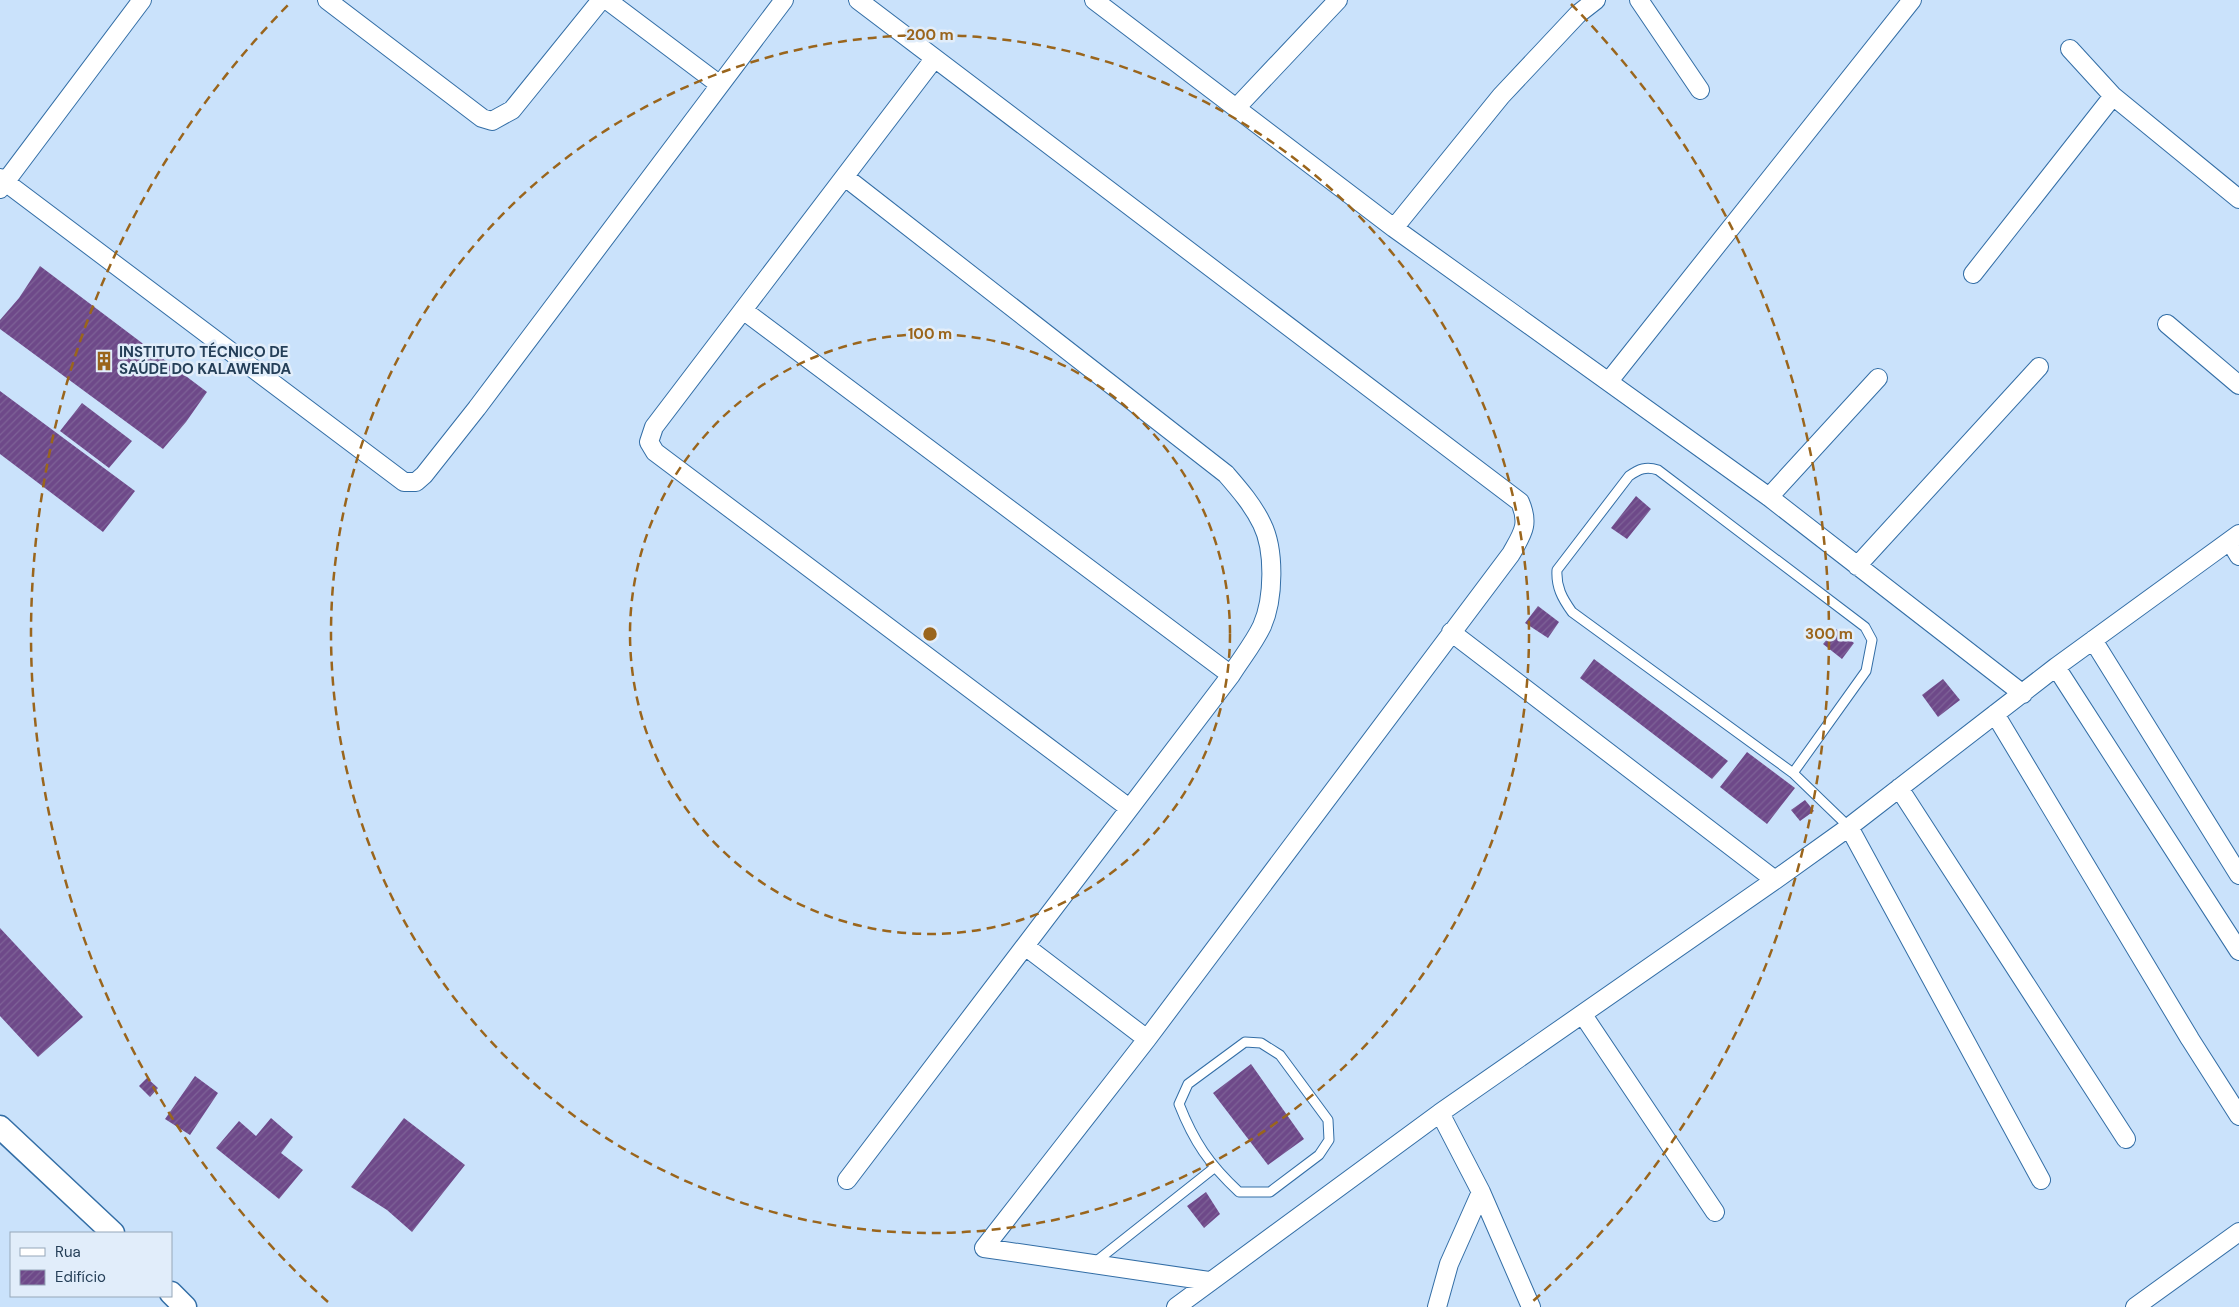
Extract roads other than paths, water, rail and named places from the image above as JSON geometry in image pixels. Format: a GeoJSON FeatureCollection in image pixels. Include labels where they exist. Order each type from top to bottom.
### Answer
{"type":"FeatureCollection","features":[{"type":"Feature","properties":{"kind":"street"},"geometry":{"type":"LineString","coordinates":[[142,0],[2,183],[404,482],[416,482],[424,475],[477,408],[784,0]]}},
{"type":"Feature","properties":{"kind":"street"},"geometry":{"type":"LineString","coordinates":[[327,0],[482,118],[492,121],[512,110],[601,0]]}},
{"type":"Feature","properties":{"kind":"street"},"geometry":{"type":"LineString","coordinates":[[607,0],[720,85]]}},
{"type":"Feature","properties":{"kind":"street"},"geometry":{"type":"LineString","coordinates":[[858,0],[1520,502],[1526,516],[1524,530],[1511,554],[1147,1039],[984,1248],[1209,1281]]}},
{"type":"Feature","properties":{"kind":"street"},"geometry":{"type":"LineString","coordinates":[[1094,0],[1394,228],[1769,497],[2022,694]]}},
{"type":"Feature","properties":{"kind":"street"},"geometry":{"type":"LineString","coordinates":[[1236,108],[1338,0]]}},
{"type":"Feature","properties":{"kind":"street"},"geometry":{"type":"LineString","coordinates":[[1394,228],[1501,96],[1578,14],[1596,0]]}},
{"type":"Feature","properties":{"kind":"street"},"geometry":{"type":"LineString","coordinates":[[1639,0],[1700,90]]}},
{"type":"Feature","properties":{"kind":"street"},"geometry":{"type":"LineString","coordinates":[[1609,381],[1912,0]]}},
{"type":"Feature","properties":{"kind":"street"},"geometry":{"type":"LineString","coordinates":[[2070,49],[2114,96],[2239,199]]}},
{"type":"Feature","properties":{"kind":"street"},"geometry":{"type":"LineString","coordinates":[[934,59],[654,427],[649,442],[655,452],[1129,808]]}},
{"type":"Feature","properties":{"kind":"street"},"geometry":{"type":"LineString","coordinates":[[1973,274],[2114,96]]}},
{"type":"Feature","properties":{"kind":"street"},"geometry":{"type":"LineString","coordinates":[[844,177],[1226,474],[1246,497],[1263,525],[1271,558],[1270,593],[1262,626],[1230,675],[846,1180]]}},
{"type":"Feature","properties":{"kind":"street"},"geometry":{"type":"LineString","coordinates":[[743,310],[1230,675]]}},
{"type":"Feature","properties":{"kind":"street"},"geometry":{"type":"LineString","coordinates":[[2167,324],[2239,385]]}},
{"type":"Feature","properties":{"kind":"street"},"geometry":{"type":"LineString","coordinates":[[1857,566],[2039,367]]}},
{"type":"Feature","properties":{"kind":"street"},"geometry":{"type":"LineString","coordinates":[[1769,497],[1878,378]]}},
{"type":"Feature","properties":{"kind":"street"},"geometry":{"type":"LineString","coordinates":[[1176,1307],[1440,1113],[1583,1015],[1849,827],[2056,667],[2234,538],[2239,556]]}},
{"type":"Feature","properties":{"kind":"street"},"geometry":{"type":"LineString","coordinates":[[1451,632],[1775,880]]}},
{"type":"Feature","properties":{"kind":"street"},"geometry":{"type":"LineString","coordinates":[[2093,640],[2239,875]]}},
{"type":"Feature","properties":{"kind":"street"},"geometry":{"type":"LineString","coordinates":[[2056,667],[2239,951]]}},
{"type":"Feature","properties":{"kind":"street"},"geometry":{"type":"LineString","coordinates":[[1996,714],[2190,1039],[2239,1116]]}},
{"type":"Feature","properties":{"kind":"street"},"geometry":{"type":"LineString","coordinates":[[1899,788],[2126,1139]]}},
{"type":"Feature","properties":{"kind":"street"},"geometry":{"type":"LineString","coordinates":[[1849,827],[2041,1180]]}},
{"type":"Feature","properties":{"kind":"street"},"geometry":{"type":"LineString","coordinates":[[1025,946],[1147,1039]]}},
{"type":"Feature","properties":{"kind":"street"},"geometry":{"type":"LineString","coordinates":[[1583,1015],[1715,1212]]}},
{"type":"Feature","properties":{"kind":"street"},"geometry":{"type":"LineString","coordinates":[[1440,1113],[1481,1192],[1531,1307]]}},
{"type":"Feature","properties":{"kind":"street"},"geometry":{"type":"LineString","coordinates":[[0,1127],[112,1232]]}},
{"type":"Feature","properties":{"kind":"street"},"geometry":{"type":"LineString","coordinates":[[1437,1307],[1449,1264],[1481,1192]]}},
{"type":"Feature","properties":{"kind":"street"},"geometry":{"type":"LineString","coordinates":[[2135,1307],[2239,1232]]}},
{"type":"Feature","properties":{"kind":"street"},"geometry":{"type":"LineString","coordinates":[[172,1294],[184,1307]]}},
{"type":"Feature","properties":{"kind":"lane"},"geometry":{"type":"LineString","coordinates":[[1793,773],[1866,671],[1872,640],[1865,627],[1658,470],[1648,467],[1637,470],[1629,476],[1557,570],[1556,583],[1564,601],[1572,612],[1793,773],[1849,827]]}},
{"type":"Feature","properties":{"kind":"lane"},"geometry":{"type":"LineString","coordinates":[[1245,1042],[1261,1043],[1280,1055],[1328,1120],[1329,1140],[1320,1155],[1270,1192],[1239,1192],[1214,1168],[1189,1130],[1179,1104],[1188,1084],[1245,1042]]}},
{"type":"Feature","properties":{"kind":"lane"},"geometry":{"type":"LineString","coordinates":[[1094,1263],[1214,1168]]}},
{"type":"Feature","properties":{"kind":"place","name":"INSTITUTO TÉCNICO DE SAÚDE DO KALAWENDA"},"geometry":{"type":"Point","coordinates":[104,361]}}]}
